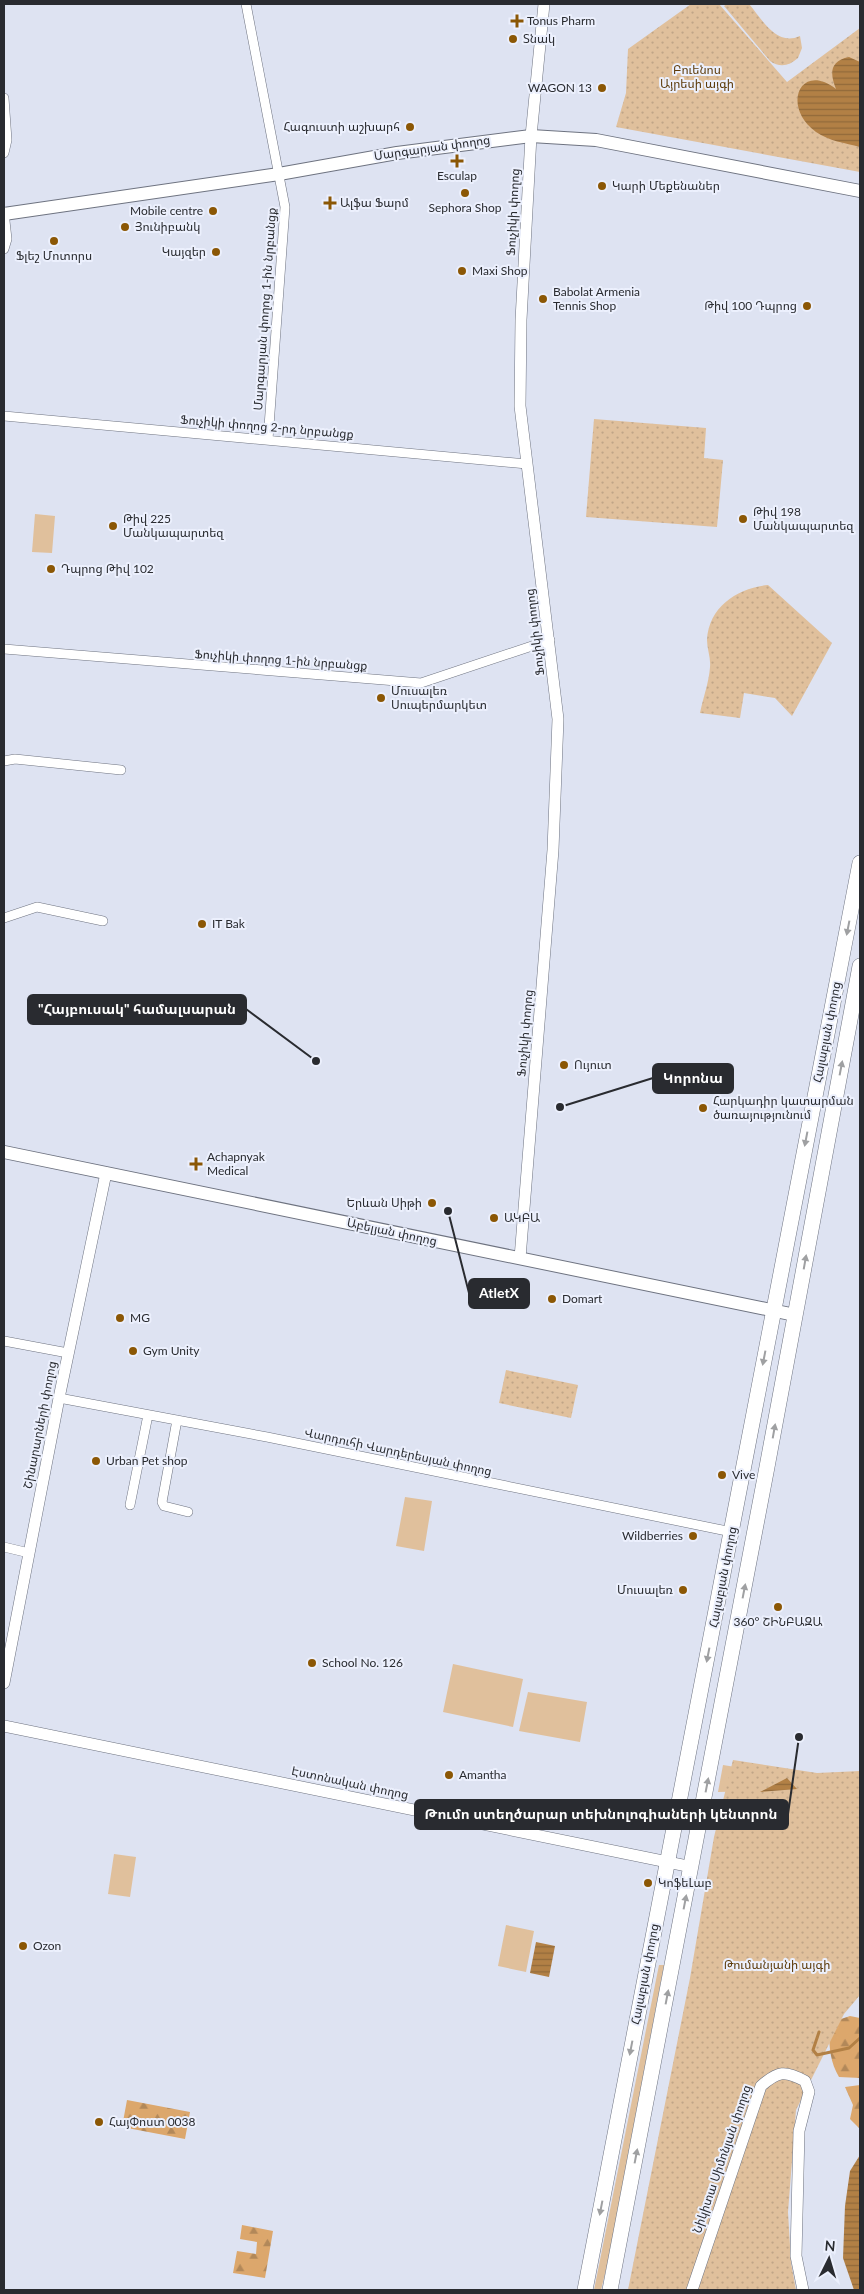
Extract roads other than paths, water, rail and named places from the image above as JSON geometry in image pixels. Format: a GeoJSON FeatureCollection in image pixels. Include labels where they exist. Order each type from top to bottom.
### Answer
{"type":"FeatureCollection","features":[{"type":"Feature","properties":{"kind":"main road","name":"Մարգարյան փողոց"},"geometry":{"type":"LineString","coordinates":[[531,135],[596,140],[860,191]]}},
{"type":"Feature","properties":{"kind":"main road","name":"Մարգարյան փողոց"},"geometry":{"type":"LineString","coordinates":[[4,212],[279,173],[397,152],[531,135],[596,137],[694,151],[860,182]]}},
{"type":"Feature","properties":{"kind":"main road","name":"Հալաբյան փողոց"},"geometry":{"type":"LineString","coordinates":[[585,2290],[801,1166],[858,888],[860,863]]}},
{"type":"Feature","properties":{"kind":"main road","name":"Հալաբյան փողոց"},"geometry":{"type":"LineString","coordinates":[[610,2290],[692,1867],[860,966]]}},
{"type":"Feature","properties":{"kind":"main road","name":"Աբելյան փողոց"},"geometry":{"type":"LineString","coordinates":[[4,1152],[795,1315]]}},
{"type":"Feature","properties":{"kind":"main road"},"geometry":{"type":"LineString","coordinates":[[801,1166],[802,1170],[809,1175],[816,1174],[822,1170]]}},
{"type":"Feature","properties":{"kind":"street","name":"Մարգարյան փողոց 1-ին նրբանցք"},"geometry":{"type":"LineString","coordinates":[[246,4],[285,207],[268,440]]}},
{"type":"Feature","properties":{"kind":"street","name":"Ֆուչիկի փողոց"},"geometry":{"type":"LineString","coordinates":[[520,1258],[553,850],[558,719],[550,640],[520,406],[520,327],[531,135],[544,4]]}},
{"type":"Feature","properties":{"kind":"street"},"geometry":{"type":"LineString","coordinates":[[4,98],[4,153]]}},
{"type":"Feature","properties":{"kind":"street"},"geometry":{"type":"LineString","coordinates":[[4,212],[7,239],[4,249]]}},
{"type":"Feature","properties":{"kind":"street","name":"Ֆուչիկի փողոց 2-րդ նրբանցք"},"geometry":{"type":"LineString","coordinates":[[4,416],[527,464]]}},
{"type":"Feature","properties":{"kind":"street","name":"Ֆուչիկի փողոց 1-ին նրբանցք"},"geometry":{"type":"LineString","coordinates":[[4,650],[421,683],[550,640]]}},
{"type":"Feature","properties":{"kind":"street"},"geometry":{"type":"LineString","coordinates":[[4,761],[16,758],[121,770]]}},
{"type":"Feature","properties":{"kind":"street"},"geometry":{"type":"LineString","coordinates":[[4,918],[38,907],[103,921]]}},
{"type":"Feature","properties":{"kind":"street","name":"Շինարարների փողոց"},"geometry":{"type":"LineString","coordinates":[[4,1684],[59,1398],[106,1173]]}},
{"type":"Feature","properties":{"kind":"street"},"geometry":{"type":"LineString","coordinates":[[4,1341],[68,1353]]}},
{"type":"Feature","properties":{"kind":"street","name":"Վարդուհի Վարդերեսյան փողոց"},"geometry":{"type":"LineString","coordinates":[[59,1398],[732,1532]]}},
{"type":"Feature","properties":{"kind":"street"},"geometry":{"type":"LineString","coordinates":[[130,1505],[148,1415]]}},
{"type":"Feature","properties":{"kind":"street"},"geometry":{"type":"LineString","coordinates":[[177,1420],[162,1502],[164,1506],[188,1512]]}},
{"type":"Feature","properties":{"kind":"street"},"geometry":{"type":"LineString","coordinates":[[4,1547],[29,1553]]}},
{"type":"Feature","properties":{"kind":"street","name":"Էստոնական փողոց"},"geometry":{"type":"LineString","coordinates":[[4,1726],[692,1867]]}},
{"type":"Feature","properties":{"kind":"street","name":"Նիկիտա Սիմոնյան փողոց"},"geometry":{"type":"LineString","coordinates":[[692,2290],[761,2086],[772,2075],[784,2073],[794,2075],[805,2081],[809,2092],[799,2131],[797,2176],[796,2256],[803,2290]]}},
{"type":"Feature","properties":{"kind":"waterway"},"geometry":{"type":"LineString","coordinates":[[819,2032],[813,2050],[817,2055],[849,2048],[860,2038]]}},
{"type":"Feature","properties":{"kind":"place","name":"Tonus Pharm"},"geometry":{"type":"Point","coordinates":[517,21]}},
{"type":"Feature","properties":{"kind":"place","name":"Տնակ"},"geometry":{"type":"Point","coordinates":[513,39]}},
{"type":"Feature","properties":{"kind":"place","name":"WAGON 13"},"geometry":{"type":"Point","coordinates":[602,88]}},
{"type":"Feature","properties":{"kind":"place","name":"Հագուստի աշխարհ"},"geometry":{"type":"Point","coordinates":[410,127]}},
{"type":"Feature","properties":{"kind":"place","name":"Esculap"},"geometry":{"type":"Point","coordinates":[457,161]}},
{"type":"Feature","properties":{"kind":"place","name":"Կարի Մեքենաներ"},"geometry":{"type":"Point","coordinates":[602,186]}},
{"type":"Feature","properties":{"kind":"place","name":"Sephora Shop"},"geometry":{"type":"Point","coordinates":[465,193]}},
{"type":"Feature","properties":{"kind":"place","name":"Ալֆա Ֆարմ"},"geometry":{"type":"Point","coordinates":[330,203]}},
{"type":"Feature","properties":{"kind":"place","name":"Mobile centre"},"geometry":{"type":"Point","coordinates":[213,211]}},
{"type":"Feature","properties":{"kind":"place","name":"Յունիբանկ"},"geometry":{"type":"Point","coordinates":[125,227]}},
{"type":"Feature","properties":{"kind":"place","name":"Ֆլեշ Մոտորս"},"geometry":{"type":"Point","coordinates":[54,241]}},
{"type":"Feature","properties":{"kind":"place","name":"Կայզեր"},"geometry":{"type":"Point","coordinates":[216,252]}},
{"type":"Feature","properties":{"kind":"place","name":"Maxi Shop"},"geometry":{"type":"Point","coordinates":[462,271]}},
{"type":"Feature","properties":{"kind":"place","name":"Babolat Armenia Tennis Shop"},"geometry":{"type":"Point","coordinates":[543,299]}},
{"type":"Feature","properties":{"kind":"place","name":"Թիվ 100 Դպրոց"},"geometry":{"type":"Point","coordinates":[807,306]}},
{"type":"Feature","properties":{"kind":"place","name":"Թիվ 198 Մանկապարտեզ"},"geometry":{"type":"Point","coordinates":[743,519]}},
{"type":"Feature","properties":{"kind":"place","name":"Թիվ 225 Մանկապարտեզ"},"geometry":{"type":"Point","coordinates":[113,526]}},
{"type":"Feature","properties":{"kind":"place","name":"Դպրոց Թիվ 102"},"geometry":{"type":"Point","coordinates":[51,569]}},
{"type":"Feature","properties":{"kind":"place","name":"Մուսալեռ Սուպերմարկետ"},"geometry":{"type":"Point","coordinates":[381,698]}},
{"type":"Feature","properties":{"kind":"place","name":"IT Bak"},"geometry":{"type":"Point","coordinates":[202,924]}},
{"type":"Feature","properties":{"kind":"place","name":"\"Հայբուսակ\" համալսարան"},"geometry":{"type":"Point","coordinates":[316,1061]}},
{"type":"Feature","properties":{"kind":"place","name":"Ույուտ"},"geometry":{"type":"Point","coordinates":[564,1065]}},
{"type":"Feature","properties":{"kind":"place","name":"Կորոնա"},"geometry":{"type":"Point","coordinates":[560,1107]}},
{"type":"Feature","properties":{"kind":"place","name":"Հարկադիր կատարման ծառայությունում"},"geometry":{"type":"Point","coordinates":[703,1108]}},
{"type":"Feature","properties":{"kind":"place","name":"Achapnyak Medical"},"geometry":{"type":"Point","coordinates":[196,1164]}},
{"type":"Feature","properties":{"kind":"place","name":"Երևան Սիթի"},"geometry":{"type":"Point","coordinates":[432,1203]}},
{"type":"Feature","properties":{"kind":"place","name":"AtletX"},"geometry":{"type":"Point","coordinates":[448,1211]}},
{"type":"Feature","properties":{"kind":"place","name":"ԱԿԲԱ"},"geometry":{"type":"Point","coordinates":[494,1218]}},
{"type":"Feature","properties":{"kind":"place","name":"Domart"},"geometry":{"type":"Point","coordinates":[552,1299]}},
{"type":"Feature","properties":{"kind":"place","name":"MG"},"geometry":{"type":"Point","coordinates":[120,1318]}},
{"type":"Feature","properties":{"kind":"place","name":"Gym Unity"},"geometry":{"type":"Point","coordinates":[133,1351]}},
{"type":"Feature","properties":{"kind":"place","name":"Urban Pet shop"},"geometry":{"type":"Point","coordinates":[96,1461]}},
{"type":"Feature","properties":{"kind":"place","name":"Vive"},"geometry":{"type":"Point","coordinates":[722,1475]}},
{"type":"Feature","properties":{"kind":"place","name":"Wildberries"},"geometry":{"type":"Point","coordinates":[693,1536]}},
{"type":"Feature","properties":{"kind":"place","name":"Մուսալեռ"},"geometry":{"type":"Point","coordinates":[683,1590]}},
{"type":"Feature","properties":{"kind":"place","name":"360° ՇԻՆԲԱԶԱ"},"geometry":{"type":"Point","coordinates":[778,1607]}},
{"type":"Feature","properties":{"kind":"place","name":"School No. 126"},"geometry":{"type":"Point","coordinates":[312,1663]}},
{"type":"Feature","properties":{"kind":"place","name":"Թումո ստեղծարար տեխնոլոգիաների կենտրոն"},"geometry":{"type":"Point","coordinates":[799,1737]}},
{"type":"Feature","properties":{"kind":"place","name":"Amantha"},"geometry":{"type":"Point","coordinates":[449,1775]}},
{"type":"Feature","properties":{"kind":"place","name":"ԿոֆեԼաբ"},"geometry":{"type":"Point","coordinates":[648,1883]}},
{"type":"Feature","properties":{"kind":"place","name":"Ozon"},"geometry":{"type":"Point","coordinates":[23,1946]}},
{"type":"Feature","properties":{"kind":"place","name":"ՀայՓոստ 0038"},"geometry":{"type":"Point","coordinates":[99,2122]}},
{"type":"Feature","properties":{"kind":"park label","name":"Բուենոս Այրեսի այգի"},"geometry":{"type":"Point","coordinates":[697,77]}},
{"type":"Feature","properties":{"kind":"park label","name":"Թումանյանի այգի"},"geometry":{"type":"Point","coordinates":[777,1965]}}]}
